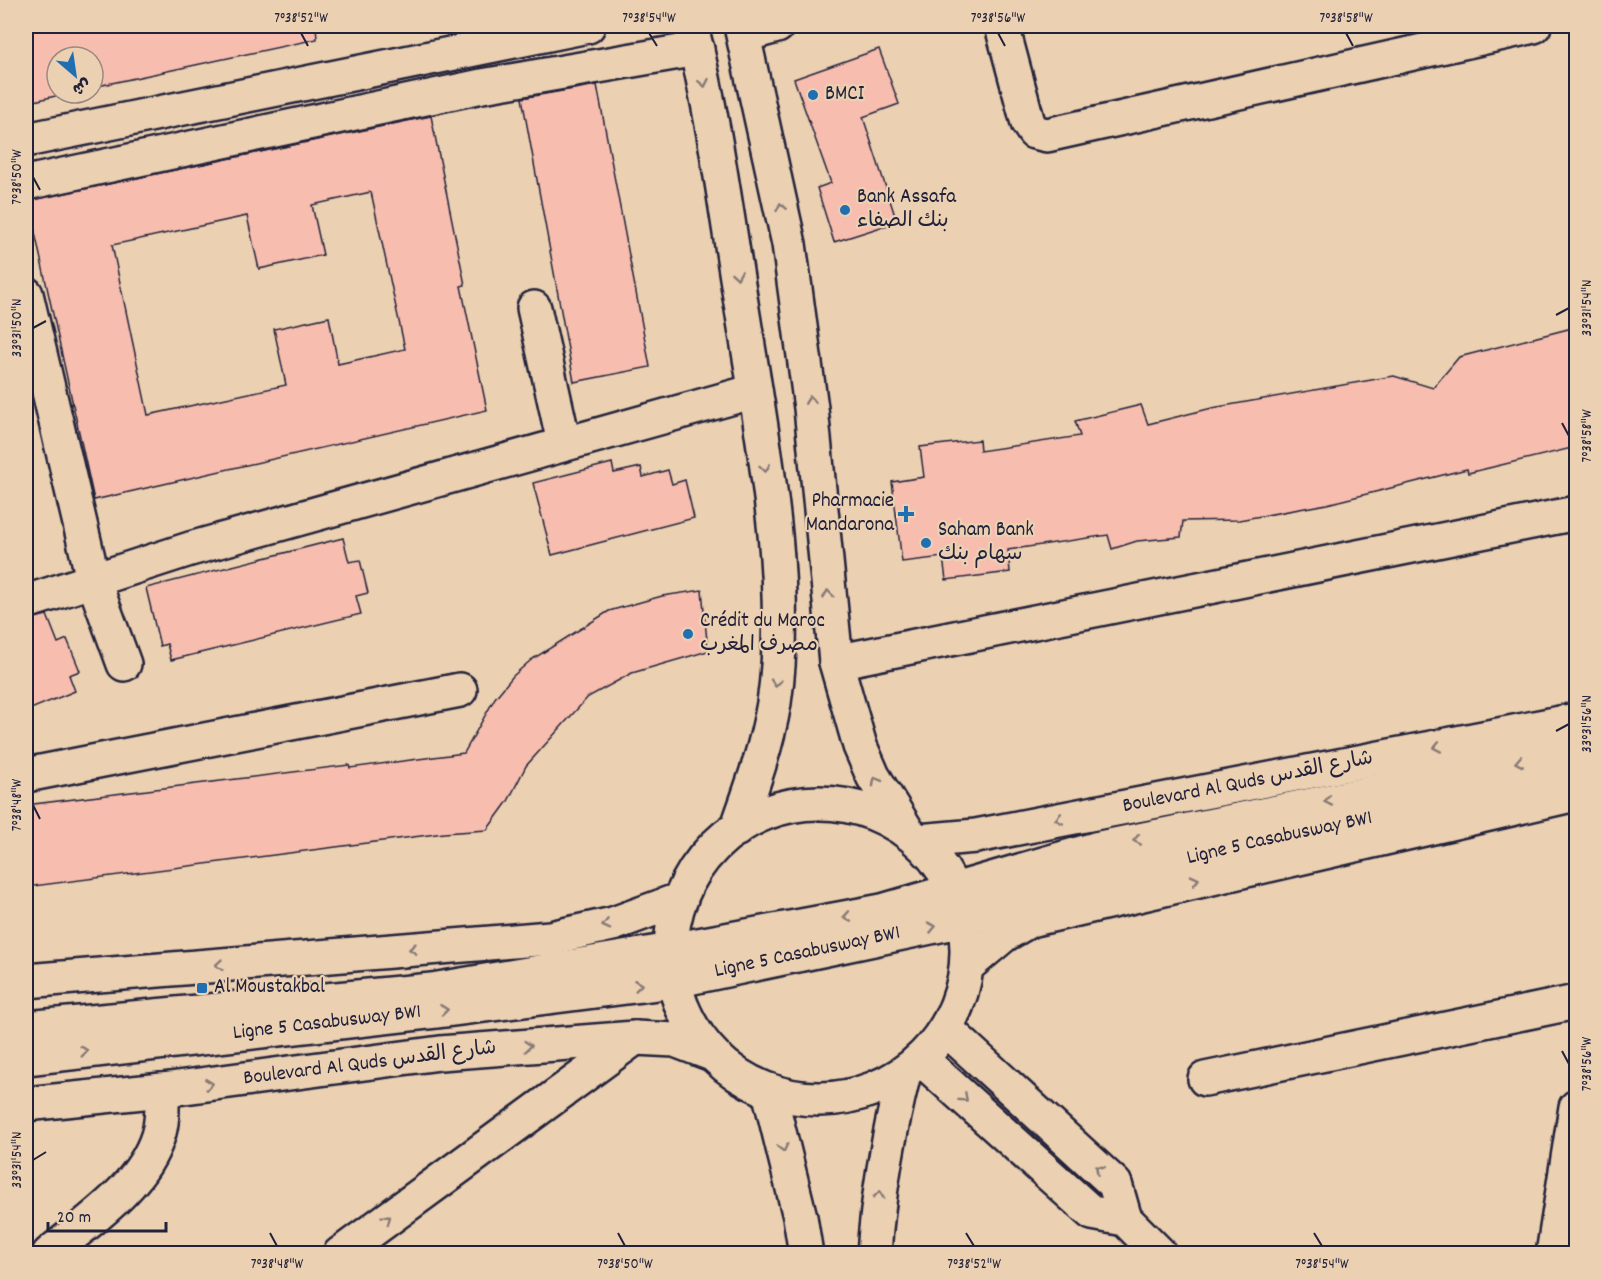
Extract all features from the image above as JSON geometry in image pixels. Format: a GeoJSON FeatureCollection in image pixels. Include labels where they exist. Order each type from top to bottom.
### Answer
{"type":"FeatureCollection","features":[{"type":"Feature","properties":{"kind":"street"},"geometry":{"type":"LineString","coordinates":[[26,140],[588,26]]}},
{"type":"Feature","properties":{"kind":"street"},"geometry":{"type":"LineString","coordinates":[[777,26],[743,30],[789,244],[811,408],[836,662],[860,746],[873,776],[913,836],[938,861],[954,888],[964,920],[967,938],[967,966],[963,988],[946,1029],[912,1066],[862,1093],[815,1100],[769,1091],[728,1069],[694,1032],[682,1008],[672,965],[673,925],[681,899],[704,859],[737,828],[763,814],[783,808],[822,803],[852,807],[881,816],[913,836]]}},
{"type":"Feature","properties":{"kind":"street"},"geometry":{"type":"LineString","coordinates":[[1002,26],[1028,123],[1034,132],[1047,135],[1429,36],[1534,26]]}},
{"type":"Feature","properties":{"kind":"street"},"geometry":{"type":"LineString","coordinates":[[26,183],[482,86],[694,37],[714,132],[755,391],[777,554],[779,641],[772,713],[760,764],[737,828]]}},
{"type":"Feature","properties":{"kind":"street"},"geometry":{"type":"LineString","coordinates":[[26,294],[33,361],[93,579],[124,664]]}},
{"type":"Feature","properties":{"kind":"street"},"geometry":{"type":"LineString","coordinates":[[534,308],[564,443]]}},
{"type":"Feature","properties":{"kind":"street"},"geometry":{"type":"LineString","coordinates":[[26,602],[93,579],[564,443],[755,391]]}},
{"type":"Feature","properties":{"kind":"street"},"geometry":{"type":"LineString","coordinates":[[836,662],[1576,513]]}},
{"type":"Feature","properties":{"kind":"street"},"geometry":{"type":"LineString","coordinates":[[26,776],[460,690]]}},
{"type":"Feature","properties":{"kind":"street","name":"Boulevard Al Quds شارع القدس"},"geometry":{"type":"LineString","coordinates":[[913,836],[976,836],[1576,720]]}},
{"type":"Feature","properties":{"kind":"street","name":"Ligne 5 Casabusway BW1"},"geometry":{"type":"LineString","coordinates":[[26,1028],[672,965],[882,911],[954,888],[1095,849],[1576,751]]}},
{"type":"Feature","properties":{"kind":"street","name":"Ligne 5 Casabusway BW1"},"geometry":{"type":"LineString","coordinates":[[26,1058],[436,1011],[672,965],[964,920],[1097,880],[1248,845],[1576,777]]}},
{"type":"Feature","properties":{"kind":"street"},"geometry":{"type":"LineString","coordinates":[[967,966],[1004,935],[1030,920],[1576,794]]}},
{"type":"Feature","properties":{"kind":"street"},"geometry":{"type":"LineString","coordinates":[[26,981],[550,938],[613,924],[681,899]]}},
{"type":"Feature","properties":{"kind":"street"},"geometry":{"type":"LineString","coordinates":[[1205,1079],[1576,1002]]}},
{"type":"Feature","properties":{"kind":"street"},"geometry":{"type":"LineString","coordinates":[[946,1029],[1115,1184],[1125,1219],[1160,1254]]}},
{"type":"Feature","properties":{"kind":"street"},"geometry":{"type":"LineString","coordinates":[[340,1254],[635,1038]]}},
{"type":"Feature","properties":{"kind":"street","name":"Boulevard Al Quds شارع القدس"},"geometry":{"type":"LineString","coordinates":[[26,1104],[162,1090],[440,1053],[635,1038],[675,1040],[712,1054]]}},
{"type":"Feature","properties":{"kind":"street"},"geometry":{"type":"LineString","coordinates":[[912,1066],[1092,1213],[1125,1219]]}},
{"type":"Feature","properties":{"kind":"street"},"geometry":{"type":"LineString","coordinates":[[874,1254],[880,1180],[912,1066]]}},
{"type":"Feature","properties":{"kind":"street"},"geometry":{"type":"LineString","coordinates":[[49,1254],[130,1183],[158,1137],[162,1118],[162,1090]]}},
{"type":"Feature","properties":{"kind":"street"},"geometry":{"type":"LineString","coordinates":[[769,1091],[800,1217],[806,1254]]}},
{"type":"Feature","properties":{"kind":"street"},"geometry":{"type":"LineString","coordinates":[[1553,1254],[1576,1107]]}},
{"type":"Feature","properties":{"kind":"building"},"geometry":{"type":"Polygon","coordinates":[[[26,26],[316,26],[317,39],[105,84],[105,45],[45,45],[45,98],[26,103],[26,26]]]}},
{"type":"Feature","properties":{"kind":"building"},"geometry":{"type":"Polygon","coordinates":[[[879,49],[899,104],[863,117],[897,222],[834,242],[817,188],[831,183],[794,79],[879,49]]]}},
{"type":"Feature","properties":{"kind":"building"},"geometry":{"type":"Polygon","coordinates":[[[597,85],[650,367],[574,382],[522,98],[597,85]]]}},
{"type":"Feature","properties":{"kind":"building"},"geometry":{"type":"Polygon","coordinates":[[[431,116],[465,285],[461,286],[487,410],[94,500],[28,201],[431,116]],[[371,192],[312,205],[323,255],[259,269],[247,216],[112,245],[148,415],[286,385],[274,329],[329,317],[338,364],[405,349],[371,192]]]}},
{"type":"Feature","properties":{"kind":"building"},"geometry":{"type":"Polygon","coordinates":[[[1576,327],[1576,447],[1468,473],[1467,469],[1327,504],[1239,520],[1183,521],[1181,537],[1137,541],[1112,549],[1108,535],[1008,550],[1010,572],[946,580],[943,557],[902,562],[892,482],[924,477],[920,447],[979,440],[980,451],[1080,436],[1075,421],[1141,405],[1148,424],[1212,408],[1394,376],[1433,388],[1459,357],[1576,327]]]}},
{"type":"Feature","properties":{"kind":"building"},"geometry":{"type":"Polygon","coordinates":[[[612,463],[614,473],[641,467],[643,477],[668,470],[672,484],[685,480],[694,518],[552,555],[533,483],[612,463]]]}},
{"type":"Feature","properties":{"kind":"building"},"geometry":{"type":"Polygon","coordinates":[[[343,538],[349,562],[360,560],[368,593],[356,596],[361,614],[171,660],[167,644],[160,646],[146,588],[343,538]]]}},
{"type":"Feature","properties":{"kind":"building"},"geometry":{"type":"Polygon","coordinates":[[[702,590],[708,651],[632,673],[588,697],[526,766],[508,801],[487,830],[444,833],[26,887],[26,805],[464,753],[495,698],[513,676],[531,660],[609,611],[662,596],[702,590]]]}},
{"type":"Feature","properties":{"kind":"building"},"geometry":{"type":"Polygon","coordinates":[[[47,615],[58,643],[67,639],[80,671],[69,675],[75,691],[26,711],[26,620],[47,615]]]}},
{"type":"Feature","properties":{"kind":"place","name":"BMCI"},"geometry":{"type":"Point","coordinates":[813,95]}},
{"type":"Feature","properties":{"kind":"place","name":"Bank Assafa بنك الصفاء"},"geometry":{"type":"Point","coordinates":[845,210]}},
{"type":"Feature","properties":{"kind":"place","name":"Pharmacie Mandarona"},"geometry":{"type":"Point","coordinates":[906,514]}},
{"type":"Feature","properties":{"kind":"place","name":"Saham Bank سهام بنك"},"geometry":{"type":"Point","coordinates":[926,543]}},
{"type":"Feature","properties":{"kind":"place","name":"Crédit du Maroc مصرف المغرب"},"geometry":{"type":"Point","coordinates":[688,634]}},
{"type":"Feature","properties":{"kind":"place","name":"Al Moustakbal"},"geometry":{"type":"Point","coordinates":[202,988]}}]}
